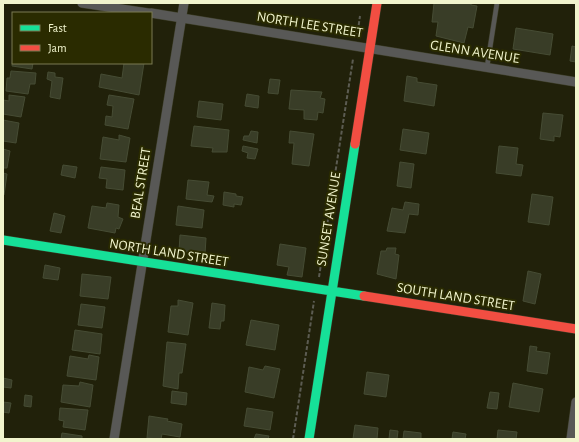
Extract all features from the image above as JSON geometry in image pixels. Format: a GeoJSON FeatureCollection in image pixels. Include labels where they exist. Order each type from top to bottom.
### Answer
{"type":"FeatureCollection","features":[{"type":"Feature","properties":{"kind":"street","name":"NORTH LEE STREET"},"geometry":{"type":"LineString","coordinates":[[82,3],[143,12]]}},
{"type":"Feature","properties":{"kind":"street","name":"BEAL STREET"},"geometry":{"type":"LineString","coordinates":[[114,439],[184,3]]}},
{"type":"Feature","properties":{"kind":"street","name":"SUNSET AVENUE"},"geometry":{"type":"LineString","coordinates":[[309,439],[377,3]]}},
{"type":"Feature","properties":{"kind":"street","name":"NORTH LEE STREET"},"geometry":{"type":"LineString","coordinates":[[152,13],[370,48]]}},
{"type":"Feature","properties":{"kind":"street","name":"GLENN AVENUE"},"geometry":{"type":"LineString","coordinates":[[370,48],[576,82]]}},
{"type":"Feature","properties":{"kind":"street","name":"NORTH LAND STREET"},"geometry":{"type":"LineString","coordinates":[[3,240],[331,291]]}},
{"type":"Feature","properties":{"kind":"street","name":"SOUTH LAND STREET"},"geometry":{"type":"LineString","coordinates":[[331,291],[576,329]]}},
{"type":"Feature","properties":{"kind":"street"},"geometry":{"type":"LineString","coordinates":[[570,439],[576,402]]}},
{"type":"Feature","properties":{"kind":"lane"},"geometry":{"type":"LineString","coordinates":[[487,67],[497,3]]}},
{"type":"Feature","properties":{"kind":"path"},"geometry":{"type":"LineString","coordinates":[[357,39],[361,10]]}},
{"type":"Feature","properties":{"kind":"path"},"geometry":{"type":"LineString","coordinates":[[319,281],[353,59]]}},
{"type":"Feature","properties":{"kind":"path"},"geometry":{"type":"LineString","coordinates":[[293,439],[314,301]]}},
{"type":"Feature","properties":{"kind":"building"},"geometry":{"type":"Polygon","coordinates":[[[434,3],[471,3],[471,5],[477,6],[473,28],[468,27],[464,43],[436,36],[438,22],[432,22],[434,3]]]}},
{"type":"Feature","properties":{"kind":"building"},"geometry":{"type":"Polygon","coordinates":[[[516,28],[553,34],[550,55],[513,49],[516,28]]]}},
{"type":"Feature","properties":{"kind":"building"},"geometry":{"type":"Polygon","coordinates":[[[572,46],[576,47],[576,62],[570,61],[572,46]]]}},
{"type":"Feature","properties":{"kind":"building"},"geometry":{"type":"Polygon","coordinates":[[[12,64],[33,64],[32,69],[12,66],[12,64]]]}},
{"type":"Feature","properties":{"kind":"building"},"geometry":{"type":"Polygon","coordinates":[[[124,64],[144,64],[139,95],[99,87],[101,74],[122,78],[124,64]]]}},
{"type":"Feature","properties":{"kind":"building"},"geometry":{"type":"Polygon","coordinates":[[[11,71],[36,73],[35,84],[30,84],[28,94],[6,91],[7,78],[10,78],[11,71]]]}},
{"type":"Feature","properties":{"kind":"building"},"geometry":{"type":"Polygon","coordinates":[[[48,72],[55,73],[55,77],[63,78],[60,99],[50,97],[52,81],[47,79],[48,72]]]}},
{"type":"Feature","properties":{"kind":"building"},"geometry":{"type":"Polygon","coordinates":[[[407,76],[417,78],[417,82],[437,85],[434,106],[404,101],[407,76]]]}},
{"type":"Feature","properties":{"kind":"building"},"geometry":{"type":"Polygon","coordinates":[[[270,79],[280,80],[278,94],[268,93],[270,79]]]}},
{"type":"Feature","properties":{"kind":"building"},"geometry":{"type":"Polygon","coordinates":[[[291,90],[322,92],[320,98],[325,99],[323,113],[318,112],[317,120],[304,119],[304,110],[289,109],[291,90]]]}},
{"type":"Feature","properties":{"kind":"building"},"geometry":{"type":"Polygon","coordinates":[[[247,94],[259,96],[258,108],[245,106],[247,94]]]}},
{"type":"Feature","properties":{"kind":"building"},"geometry":{"type":"Polygon","coordinates":[[[9,95],[25,97],[21,117],[3,114],[3,100],[9,101],[9,95]]]}},
{"type":"Feature","properties":{"kind":"building"},"geometry":{"type":"Polygon","coordinates":[[[109,95],[134,99],[128,129],[105,125],[106,116],[112,117],[113,106],[107,105],[109,95]]]}},
{"type":"Feature","properties":{"kind":"building"},"geometry":{"type":"Polygon","coordinates":[[[199,101],[223,104],[221,120],[197,117],[199,101]]]}},
{"type":"Feature","properties":{"kind":"building"},"geometry":{"type":"Polygon","coordinates":[[[543,113],[563,115],[560,137],[554,136],[554,141],[540,139],[543,113]]]}},
{"type":"Feature","properties":{"kind":"building"},"geometry":{"type":"Polygon","coordinates":[[[3,120],[19,123],[16,143],[3,141],[3,120]]]}},
{"type":"Feature","properties":{"kind":"building"},"geometry":{"type":"Polygon","coordinates":[[[194,126],[229,130],[227,152],[212,152],[213,148],[191,146],[194,126]]]}},
{"type":"Feature","properties":{"kind":"building"},"geometry":{"type":"Polygon","coordinates":[[[403,129],[429,133],[426,154],[400,150],[403,129]]]}},
{"type":"Feature","properties":{"kind":"building"},"geometry":{"type":"Polygon","coordinates":[[[251,131],[258,132],[257,143],[243,140],[244,136],[249,136],[251,131]]]}},
{"type":"Feature","properties":{"kind":"building"},"geometry":{"type":"Polygon","coordinates":[[[290,131],[314,134],[309,166],[292,164],[294,143],[289,143],[290,131]]]}},
{"type":"Feature","properties":{"kind":"building"},"geometry":{"type":"Polygon","coordinates":[[[119,135],[130,138],[126,162],[100,159],[103,137],[119,140],[119,135]]]}},
{"type":"Feature","properties":{"kind":"building"},"geometry":{"type":"Polygon","coordinates":[[[243,146],[258,149],[255,159],[247,158],[248,153],[242,151],[243,146]]]}},
{"type":"Feature","properties":{"kind":"building"},"geometry":{"type":"Polygon","coordinates":[[[499,146],[518,148],[516,164],[523,165],[521,176],[496,173],[499,146]]]}},
{"type":"Feature","properties":{"kind":"building"},"geometry":{"type":"Polygon","coordinates":[[[3,149],[10,151],[7,168],[3,168],[3,149]]]}},
{"type":"Feature","properties":{"kind":"building"},"geometry":{"type":"Polygon","coordinates":[[[400,162],[414,164],[411,188],[397,186],[400,162]]]}},
{"type":"Feature","properties":{"kind":"building"},"geometry":{"type":"Polygon","coordinates":[[[63,165],[77,167],[75,178],[61,175],[63,165]]]}},
{"type":"Feature","properties":{"kind":"building"},"geometry":{"type":"Polygon","coordinates":[[[101,167],[125,170],[123,190],[106,188],[107,179],[99,178],[101,167]]]}},
{"type":"Feature","properties":{"kind":"building"},"geometry":{"type":"Polygon","coordinates":[[[3,173],[7,174],[4,195],[3,195],[3,173]]]}},
{"type":"Feature","properties":{"kind":"building"},"geometry":{"type":"Polygon","coordinates":[[[188,180],[209,182],[207,195],[214,196],[212,202],[186,199],[188,180]]]}},
{"type":"Feature","properties":{"kind":"building"},"geometry":{"type":"Polygon","coordinates":[[[224,192],[243,197],[241,205],[234,204],[234,207],[223,205],[224,192]]]}},
{"type":"Feature","properties":{"kind":"building"},"geometry":{"type":"Polygon","coordinates":[[[532,194],[553,197],[549,225],[528,222],[532,194]]]}},
{"type":"Feature","properties":{"kind":"building"},"geometry":{"type":"Polygon","coordinates":[[[405,202],[419,204],[418,215],[409,214],[405,233],[387,231],[392,208],[403,210],[405,202]]]}},
{"type":"Feature","properties":{"kind":"building"},"geometry":{"type":"Polygon","coordinates":[[[107,203],[119,205],[118,217],[123,219],[119,229],[116,228],[115,233],[88,228],[92,206],[106,208],[107,203]]]}},
{"type":"Feature","properties":{"kind":"building"},"geometry":{"type":"Polygon","coordinates":[[[178,206],[204,210],[202,228],[176,225],[178,206]]]}},
{"type":"Feature","properties":{"kind":"building"},"geometry":{"type":"Polygon","coordinates":[[[54,213],[65,216],[61,233],[50,231],[54,213]]]}},
{"type":"Feature","properties":{"kind":"building"},"geometry":{"type":"Polygon","coordinates":[[[180,235],[206,238],[205,254],[179,251],[180,235]]]}},
{"type":"Feature","properties":{"kind":"building"},"geometry":{"type":"Polygon","coordinates":[[[280,244],[306,248],[302,277],[287,275],[289,267],[277,265],[280,244]]]}},
{"type":"Feature","properties":{"kind":"building"},"geometry":{"type":"Polygon","coordinates":[[[387,248],[396,248],[395,254],[399,255],[396,279],[377,274],[381,251],[386,251],[387,248]]]}},
{"type":"Feature","properties":{"kind":"building"},"geometry":{"type":"Polygon","coordinates":[[[45,265],[60,268],[58,280],[43,278],[45,265]]]}},
{"type":"Feature","properties":{"kind":"building"},"geometry":{"type":"Polygon","coordinates":[[[528,271],[541,274],[535,304],[523,301],[528,271]]]}},
{"type":"Feature","properties":{"kind":"building"},"geometry":{"type":"Polygon","coordinates":[[[82,274],[111,277],[108,299],[80,296],[82,274]]]}},
{"type":"Feature","properties":{"kind":"building"},"geometry":{"type":"Polygon","coordinates":[[[178,300],[193,303],[188,335],[168,332],[171,306],[178,306],[178,300]]]}},
{"type":"Feature","properties":{"kind":"building"},"geometry":{"type":"Polygon","coordinates":[[[212,303],[225,305],[224,321],[221,321],[220,329],[209,328],[212,303]]]}},
{"type":"Feature","properties":{"kind":"building"},"geometry":{"type":"Polygon","coordinates":[[[81,304],[105,307],[102,328],[78,325],[81,304]]]}},
{"type":"Feature","properties":{"kind":"building"},"geometry":{"type":"Polygon","coordinates":[[[251,320],[279,325],[275,350],[246,345],[251,320]]]}},
{"type":"Feature","properties":{"kind":"building"},"geometry":{"type":"Polygon","coordinates":[[[75,330],[102,334],[100,354],[72,350],[75,330]]]}},
{"type":"Feature","properties":{"kind":"building"},"geometry":{"type":"Polygon","coordinates":[[[167,342],[186,344],[182,373],[179,373],[178,389],[163,386],[167,342]]]}},
{"type":"Feature","properties":{"kind":"building"},"geometry":{"type":"Polygon","coordinates":[[[530,346],[537,347],[536,351],[550,353],[547,374],[527,371],[530,346]]]}},
{"type":"Feature","properties":{"kind":"building"},"geometry":{"type":"Polygon","coordinates":[[[89,355],[99,357],[96,380],[67,376],[70,356],[88,359],[89,355]]]}},
{"type":"Feature","properties":{"kind":"building"},"geometry":{"type":"Polygon","coordinates":[[[265,366],[280,369],[274,398],[245,392],[249,367],[263,370],[265,366]]]}},
{"type":"Feature","properties":{"kind":"building"},"geometry":{"type":"Polygon","coordinates":[[[367,372],[389,375],[386,397],[364,394],[367,372]]]}},
{"type":"Feature","properties":{"kind":"building"},"geometry":{"type":"Polygon","coordinates":[[[3,378],[12,380],[11,388],[3,387],[3,378]]]}},
{"type":"Feature","properties":{"kind":"building"},"geometry":{"type":"Polygon","coordinates":[[[80,382],[93,385],[90,407],[61,402],[63,385],[79,386],[80,382]]]}},
{"type":"Feature","properties":{"kind":"building"},"geometry":{"type":"Polygon","coordinates":[[[513,383],[543,389],[539,412],[509,407],[513,383]]]}},
{"type":"Feature","properties":{"kind":"building"},"geometry":{"type":"Polygon","coordinates":[[[172,391],[187,393],[186,405],[171,403],[172,391]]]}},
{"type":"Feature","properties":{"kind":"building"},"geometry":{"type":"Polygon","coordinates":[[[490,392],[499,393],[497,409],[487,408],[490,392]]]}},
{"type":"Feature","properties":{"kind":"building"},"geometry":{"type":"Polygon","coordinates":[[[25,395],[32,396],[31,407],[24,406],[25,395]]]}},
{"type":"Feature","properties":{"kind":"building"},"geometry":{"type":"Polygon","coordinates":[[[3,402],[11,403],[9,413],[3,412],[3,402]]]}},
{"type":"Feature","properties":{"kind":"building"},"geometry":{"type":"Polygon","coordinates":[[[60,408],[88,410],[85,430],[63,427],[64,421],[59,420],[60,408]]]}},
{"type":"Feature","properties":{"kind":"building"},"geometry":{"type":"Polygon","coordinates":[[[247,408],[273,412],[270,430],[244,426],[247,408]]]}},
{"type":"Feature","properties":{"kind":"building"},"geometry":{"type":"Polygon","coordinates":[[[149,416],[168,419],[167,421],[182,424],[180,437],[162,434],[161,439],[147,438],[149,416]]]}},
{"type":"Feature","properties":{"kind":"building"},"geometry":{"type":"Polygon","coordinates":[[[355,425],[378,428],[377,439],[353,439],[355,425]]]}},
{"type":"Feature","properties":{"kind":"building"},"geometry":{"type":"Polygon","coordinates":[[[390,430],[398,431],[397,439],[389,439],[390,430]]]}},
{"type":"Feature","properties":{"kind":"building"},"geometry":{"type":"Polygon","coordinates":[[[498,430],[517,432],[516,439],[497,439],[498,430]]]}},
{"type":"Feature","properties":{"kind":"building"},"geometry":{"type":"Polygon","coordinates":[[[404,431],[421,433],[421,439],[403,439],[404,431]]]}},
{"type":"Feature","properties":{"kind":"building"},"geometry":{"type":"Polygon","coordinates":[[[453,432],[466,434],[465,439],[452,439],[453,432]]]}},
{"type":"Feature","properties":{"kind":"building"},"geometry":{"type":"Polygon","coordinates":[[[62,433],[82,436],[82,439],[61,439],[62,433]]]}},
{"type":"Feature","properties":{"kind":"building"},"geometry":{"type":"Polygon","coordinates":[[[256,434],[269,436],[268,439],[254,439],[256,434]]]}},
{"type":"Feature","properties":{"kind":"traffic: fast"},"geometry":{"type":"LineString","coordinates":[[309,439],[355,144]]}},
{"type":"Feature","properties":{"kind":"traffic: fast"},"geometry":{"type":"LineString","coordinates":[[3,240],[364,296]]}},
{"type":"Feature","properties":{"kind":"traffic: jam"},"geometry":{"type":"LineString","coordinates":[[355,144],[377,3]]}},
{"type":"Feature","properties":{"kind":"traffic: jam"},"geometry":{"type":"LineString","coordinates":[[364,296],[576,329]]}}]}
